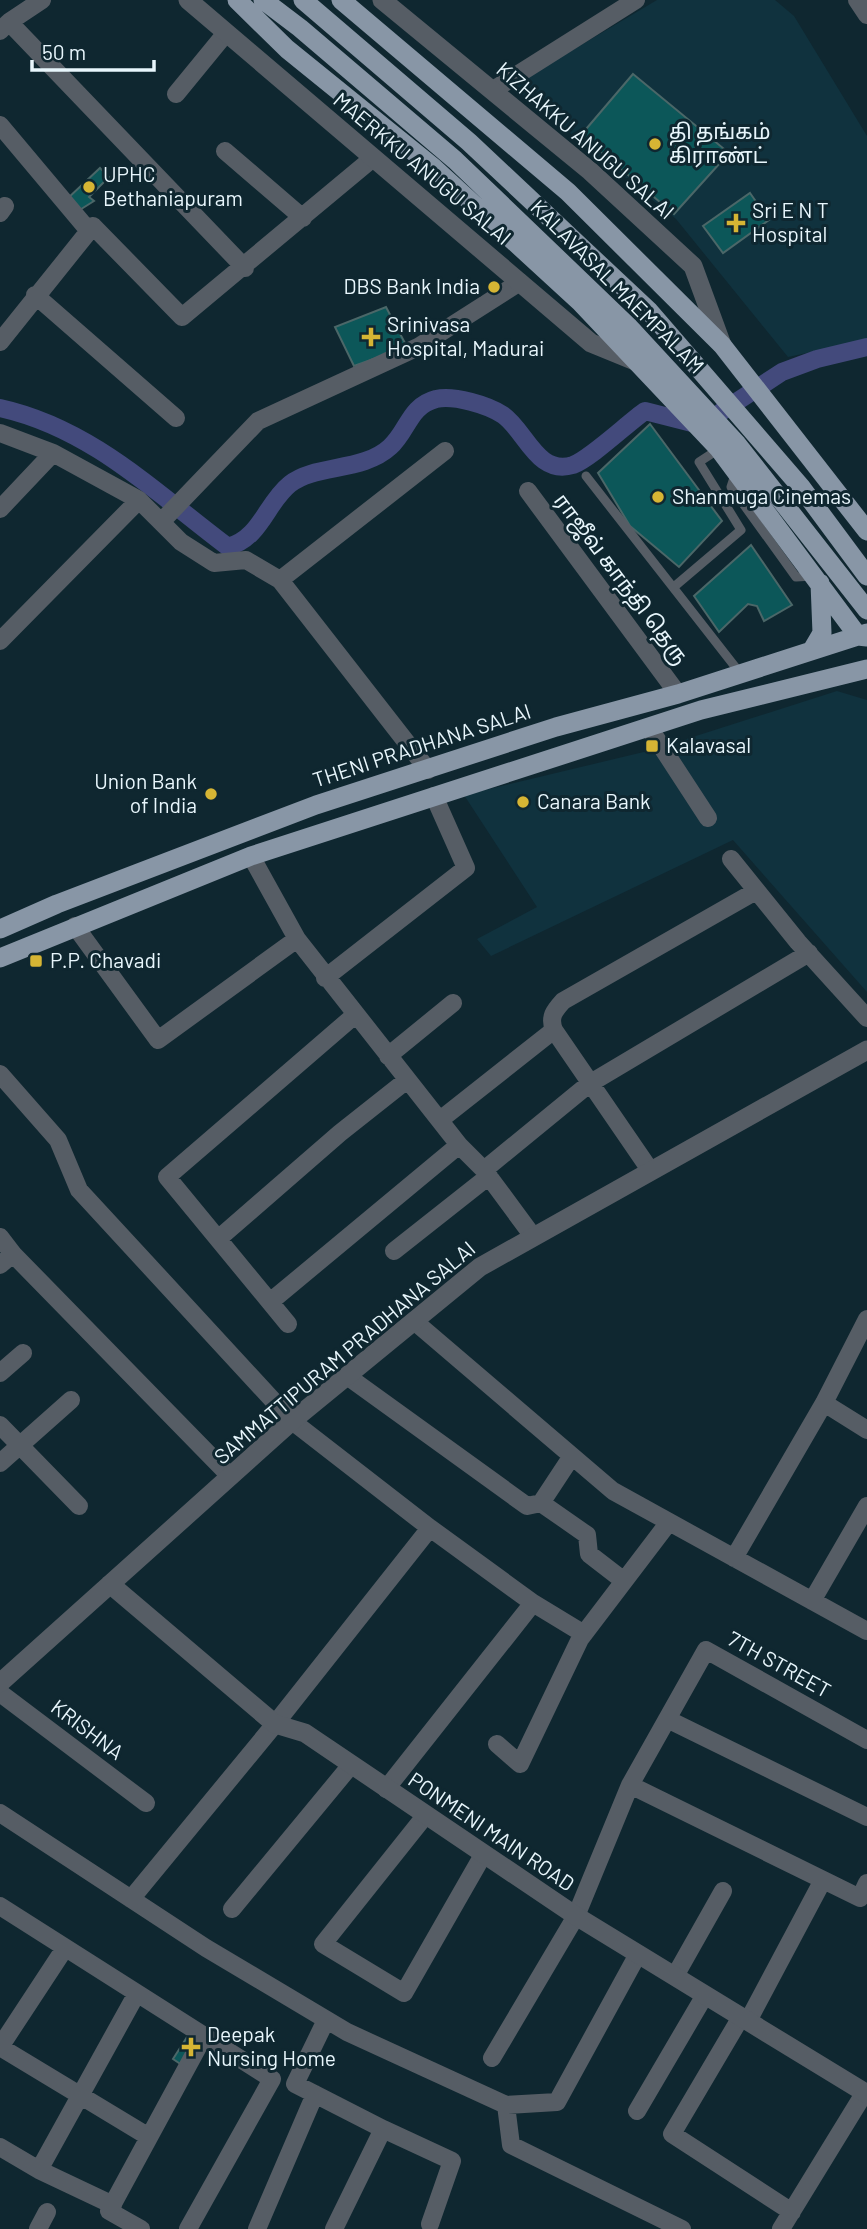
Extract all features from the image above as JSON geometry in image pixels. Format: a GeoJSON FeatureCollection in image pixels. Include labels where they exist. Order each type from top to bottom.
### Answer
{"type":"FeatureCollection","features":[{"type":"Feature","properties":{"kind":"main road"},"geometry":{"type":"LineString","coordinates":[[237,0],[287,49],[434,168],[580,302],[696,429],[719,449],[817,579],[864,636]]}},
{"type":"Feature","properties":{"kind":"main road","name":"KALAVASAL MAEMPALAM"},"geometry":{"type":"LineString","coordinates":[[263,0],[300,27],[455,160],[628,326],[737,444],[867,610]]}},
{"type":"Feature","properties":{"kind":"main road","name":"KALAVASAL MAEMPALAM"},"geometry":{"type":"LineString","coordinates":[[303,0],[469,142],[649,311],[801,487],[867,576]]}},
{"type":"Feature","properties":{"kind":"main road"},"geometry":{"type":"LineString","coordinates":[[341,0],[568,192],[722,345],[859,510],[867,531]]}},
{"type":"Feature","properties":{"kind":"main road"},"geometry":{"type":"LineString","coordinates":[[812,650],[822,633],[817,579]]}},
{"type":"Feature","properties":{"kind":"main road","name":"THENI PRADHANA SALAI"},"geometry":{"type":"LineString","coordinates":[[0,929],[57,904],[316,805],[556,726],[678,694],[812,650],[864,636]]}},
{"type":"Feature","properties":{"kind":"main road"},"geometry":{"type":"LineString","coordinates":[[0,958],[251,856],[650,729],[701,710],[867,669]]}},
{"type":"Feature","properties":{"kind":"main road"},"geometry":{"type":"LineString","coordinates":[[829,679],[855,679],[867,683]]}},
{"type":"Feature","properties":{"kind":"street"},"geometry":{"type":"LineString","coordinates":[[42,0],[4,27],[245,268]]}},
{"type":"Feature","properties":{"kind":"street","name":"MAERKKU ANUGU SALAI"},"geometry":{"type":"LineString","coordinates":[[188,0],[591,343],[635,360]]}},
{"type":"Feature","properties":{"kind":"street","name":"KIZHAKKU ANUGU SALAI"},"geometry":{"type":"LineString","coordinates":[[382,0],[590,171],[693,266],[722,345]]}},
{"type":"Feature","properties":{"kind":"street"},"geometry":{"type":"LineString","coordinates":[[493,90],[636,0]]}},
{"type":"Feature","properties":{"kind":"street"},"geometry":{"type":"LineString","coordinates":[[857,0],[867,15]]}},
{"type":"Feature","properties":{"kind":"street"},"geometry":{"type":"LineString","coordinates":[[176,94],[226,33]]}},
{"type":"Feature","properties":{"kind":"street"},"geometry":{"type":"LineString","coordinates":[[0,125],[89,231]]}},
{"type":"Feature","properties":{"kind":"street"},"geometry":{"type":"LineString","coordinates":[[225,151],[303,218]]}},
{"type":"Feature","properties":{"kind":"street"},"geometry":{"type":"LineString","coordinates":[[0,342],[93,226],[182,317],[245,268],[373,158]]}},
{"type":"Feature","properties":{"kind":"street"},"geometry":{"type":"LineString","coordinates":[[167,517],[258,421],[418,347],[520,282]]}},
{"type":"Feature","properties":{"kind":"street"},"geometry":{"type":"LineString","coordinates":[[35,295],[176,418]]}},
{"type":"Feature","properties":{"kind":"street"},"geometry":{"type":"LineString","coordinates":[[0,433],[53,453],[167,517],[181,542],[214,564],[246,560],[280,580],[428,770]]}},
{"type":"Feature","properties":{"kind":"street"},"geometry":{"type":"LineString","coordinates":[[280,580],[445,451]]}},
{"type":"Feature","properties":{"kind":"street"},"geometry":{"type":"LineString","coordinates":[[0,509],[53,453]]}},
{"type":"Feature","properties":{"kind":"street","name":"ராஜீவ் காந்தி தெரு"},"geometry":{"type":"LineString","coordinates":[[528,491],[678,694]]}},
{"type":"Feature","properties":{"kind":"street"},"geometry":{"type":"LineString","coordinates":[[0,641],[139,500]]}},
{"type":"Feature","properties":{"kind":"street"},"geometry":{"type":"LineString","coordinates":[[650,729],[708,818]]}},
{"type":"Feature","properties":{"kind":"street"},"geometry":{"type":"LineString","coordinates":[[325,978],[466,868],[434,796]]}},
{"type":"Feature","properties":{"kind":"street"},"geometry":{"type":"LineString","coordinates":[[251,856],[297,939],[325,978],[459,1145],[486,1173],[531,1236]]}},
{"type":"Feature","properties":{"kind":"street"},"geometry":{"type":"LineString","coordinates":[[731,859],[808,953],[867,1018]]}},
{"type":"Feature","properties":{"kind":"street"},"geometry":{"type":"LineString","coordinates":[[650,1170],[554,1030],[551,1022],[553,1012],[563,1001],[757,891]]}},
{"type":"Feature","properties":{"kind":"street"},"geometry":{"type":"LineString","coordinates":[[75,926],[158,1040],[297,939]]}},
{"type":"Feature","properties":{"kind":"street"},"geometry":{"type":"LineString","coordinates":[[394,1251],[590,1084],[808,953]]}},
{"type":"Feature","properties":{"kind":"street"},"geometry":{"type":"LineString","coordinates":[[388,1056],[453,1003]]}},
{"type":"Feature","properties":{"kind":"street"},"geometry":{"type":"LineString","coordinates":[[288,1324],[167,1177],[355,1016]]}},
{"type":"Feature","properties":{"kind":"street"},"geometry":{"type":"LineString","coordinates":[[440,1120],[554,1030]]}},
{"type":"Feature","properties":{"kind":"street","name":"SAMMATTIPURAM PRADHANA SALAI"},"geometry":{"type":"LineString","coordinates":[[0,1683],[292,1421],[480,1267],[867,1050]]}},
{"type":"Feature","properties":{"kind":"street"},"geometry":{"type":"LineString","coordinates":[[0,1074],[58,1140],[79,1191],[292,1421],[430,1528],[533,1602],[584,1634]]}},
{"type":"Feature","properties":{"kind":"street"},"geometry":{"type":"LineString","coordinates":[[218,1239],[340,1133],[407,1080]]}},
{"type":"Feature","properties":{"kind":"street"},"geometry":{"type":"LineString","coordinates":[[270,1302],[459,1145]]}},
{"type":"Feature","properties":{"kind":"street"},"geometry":{"type":"LineString","coordinates":[[0,1237],[7,1260],[230,1476]]}},
{"type":"Feature","properties":{"kind":"street"},"geometry":{"type":"LineString","coordinates":[[734,1558],[824,1403],[867,1319]]}},
{"type":"Feature","properties":{"kind":"street"},"geometry":{"type":"LineString","coordinates":[[414,1321],[613,1491],[867,1631]]}},
{"type":"Feature","properties":{"kind":"street"},"geometry":{"type":"LineString","coordinates":[[0,1373],[23,1353]]}},
{"type":"Feature","properties":{"kind":"street"},"geometry":{"type":"LineString","coordinates":[[347,1376],[527,1506],[541,1503],[572,1456]]}},
{"type":"Feature","properties":{"kind":"street"},"geometry":{"type":"LineString","coordinates":[[0,1462],[71,1400]]}},
{"type":"Feature","properties":{"kind":"street"},"geometry":{"type":"LineString","coordinates":[[824,1403],[867,1430]]}},
{"type":"Feature","properties":{"kind":"street"},"geometry":{"type":"LineString","coordinates":[[0,1425],[79,1506]]}},
{"type":"Feature","properties":{"kind":"street"},"geometry":{"type":"LineString","coordinates":[[541,1503],[587,1535],[589,1554],[624,1581]]}},
{"type":"Feature","properties":{"kind":"street"},"geometry":{"type":"LineString","coordinates":[[812,1601],[861,1529],[867,1506]]}},
{"type":"Feature","properties":{"kind":"street"},"geometry":{"type":"LineString","coordinates":[[497,1744],[520,1764],[584,1634],[669,1522]]}},
{"type":"Feature","properties":{"kind":"street"},"geometry":{"type":"LineString","coordinates":[[131,1899],[275,1724],[430,1528]]}},
{"type":"Feature","properties":{"kind":"street","name":"PONMENI MAIN ROAD"},"geometry":{"type":"LineString","coordinates":[[110,1584],[275,1724],[305,1733],[576,1916],[866,2093]]}},
{"type":"Feature","properties":{"kind":"street"},"geometry":{"type":"LineString","coordinates":[[386,1789],[533,1602]]}},
{"type":"Feature","properties":{"kind":"street","name":"7TH STREET"},"geometry":{"type":"LineString","coordinates":[[667,1719],[706,1650],[867,1740]]}},
{"type":"Feature","properties":{"kind":"street","name":"KRISHNA"},"geometry":{"type":"LineString","coordinates":[[0,1693],[146,1803]]}},
{"type":"Feature","properties":{"kind":"street"},"geometry":{"type":"LineString","coordinates":[[492,2058],[576,1916],[630,1785],[667,1719],[867,1817]]}},
{"type":"Feature","properties":{"kind":"street"},"geometry":{"type":"LineString","coordinates":[[232,1909],[351,1765]]}},
{"type":"Feature","properties":{"kind":"street"},"geometry":{"type":"LineString","coordinates":[[630,1785],[823,1880],[865,1894]]}},
{"type":"Feature","properties":{"kind":"street"},"geometry":{"type":"LineString","coordinates":[[0,1813],[131,1899],[326,2020],[506,2105],[557,2102],[638,1954]]}},
{"type":"Feature","properties":{"kind":"street"},"geometry":{"type":"LineString","coordinates":[[425,1816],[323,1944],[404,1993],[483,1855]]}},
{"type":"Feature","properties":{"kind":"street"},"geometry":{"type":"LineString","coordinates":[[792,2212],[672,2134],[744,2019],[823,1880]]}},
{"type":"Feature","properties":{"kind":"street"},"geometry":{"type":"LineString","coordinates":[[675,1976],[723,1891]]}},
{"type":"Feature","properties":{"kind":"street"},"geometry":{"type":"LineString","coordinates":[[0,1906],[272,2079],[188,2229]]}},
{"type":"Feature","properties":{"kind":"street"},"geometry":{"type":"LineString","coordinates":[[65,1948],[0,2047],[149,2137]]}},
{"type":"Feature","properties":{"kind":"street"},"geometry":{"type":"LineString","coordinates":[[39,2169],[82,2097],[136,1993]]}},
{"type":"Feature","properties":{"kind":"street"},"geometry":{"type":"LineString","coordinates":[[637,2111],[705,1995]]}},
{"type":"Feature","properties":{"kind":"street"},"geometry":{"type":"LineString","coordinates":[[326,2020],[295,2084],[452,2161],[434,2227]]}},
{"type":"Feature","properties":{"kind":"street"},"geometry":{"type":"LineString","coordinates":[[141,2229],[109,2210],[204,2036]]}},
{"type":"Feature","properties":{"kind":"street"},"geometry":{"type":"LineString","coordinates":[[781,2229],[866,2093]]}},
{"type":"Feature","properties":{"kind":"street"},"geometry":{"type":"LineString","coordinates":[[257,2229],[315,2094]]}},
{"type":"Feature","properties":{"kind":"street"},"geometry":{"type":"LineString","coordinates":[[506,2105],[511,2145],[682,2229]]}},
{"type":"Feature","properties":{"kind":"street"},"geometry":{"type":"LineString","coordinates":[[334,2229],[383,2129]]}},
{"type":"Feature","properties":{"kind":"street"},"geometry":{"type":"LineString","coordinates":[[0,2147],[113,2205]]}},
{"type":"Feature","properties":{"kind":"street"},"geometry":{"type":"LineString","coordinates":[[38,2229],[47,2212]]}},
{"type":"Feature","properties":{"kind":"lane"},"geometry":{"type":"LineString","coordinates":[[675,586],[741,530],[699,462],[719,449]]}},
{"type":"Feature","properties":{"kind":"lane"},"geometry":{"type":"LineString","coordinates":[[586,476],[675,586],[741,674]]}},
{"type":"Feature","properties":{"kind":"shaded area"},"geometry":{"type":"Polygon","coordinates":[[[657,0],[775,0],[794,16],[867,136],[867,340],[788,357],[676,219],[512,86],[657,0]]]}},
{"type":"Feature","properties":{"kind":"shaded area"},"geometry":{"type":"Polygon","coordinates":[[[837,691],[867,700],[867,992],[733,840],[491,956],[477,939],[537,907],[464,795],[652,750],[837,691]]]}},
{"type":"Feature","properties":{"kind":"building","name":"தி தங்கம் கிராண்ட்"},"geometry":{"type":"Polygon","coordinates":[[[633,74],[729,153],[674,214],[581,135],[633,74]]]}},
{"type":"Feature","properties":{"kind":"building","name":"UPHC Bethaniapuram"},"geometry":{"type":"Polygon","coordinates":[[[100,168],[109,177],[89,197],[94,201],[78,211],[67,199],[100,168]]]}},
{"type":"Feature","properties":{"kind":"building","name":"Sri E N T Hospital"},"geometry":{"type":"Polygon","coordinates":[[[750,193],[769,220],[723,253],[703,226],[750,193]]]}},
{"type":"Feature","properties":{"kind":"building","name":"Srinivasa Hospital, Madurai"},"geometry":{"type":"Polygon","coordinates":[[[386,307],[407,347],[354,366],[335,327],[386,307]]]}},
{"type":"Feature","properties":{"kind":"building","name":"Shanmuga Cinemas"},"geometry":{"type":"Polygon","coordinates":[[[650,424],[722,521],[679,567],[630,526],[598,473],[650,424]]]}},
{"type":"Feature","properties":{"kind":"building"},"geometry":{"type":"Polygon","coordinates":[[[751,545],[792,605],[764,621],[757,606],[748,604],[719,632],[694,596],[751,545]]]}},
{"type":"Feature","properties":{"kind":"building"},"geometry":{"type":"Polygon","coordinates":[[[187,2037],[205,2048],[191,2071],[173,2059],[187,2037]]]}},
{"type":"Feature","properties":{"kind":"waterway"},"geometry":{"type":"LineString","coordinates":[[721,412],[782,372],[817,359],[867,347]]}},
{"type":"Feature","properties":{"kind":"waterway"},"geometry":{"type":"LineString","coordinates":[[0,408],[33,418],[93,447],[121,465],[228,547],[248,536],[256,528],[290,484],[312,473],[366,461],[379,455],[396,441],[420,407],[436,399],[461,400],[497,411],[511,422],[541,458],[561,467],[573,465],[589,456],[645,411],[696,424]]}},
{"type":"Feature","properties":{"kind":"place","name":"தி தங்கம் கிராண்ட்"},"geometry":{"type":"Point","coordinates":[655,144]}},
{"type":"Feature","properties":{"kind":"place","name":"UPHC Bethaniapuram"},"geometry":{"type":"Point","coordinates":[89,187]}},
{"type":"Feature","properties":{"kind":"place","name":"Sri E N T Hospital"},"geometry":{"type":"Point","coordinates":[736,223]}},
{"type":"Feature","properties":{"kind":"place","name":"DBS Bank India"},"geometry":{"type":"Point","coordinates":[494,287]}},
{"type":"Feature","properties":{"kind":"place","name":"Srinivasa Hospital, Madurai"},"geometry":{"type":"Point","coordinates":[371,337]}},
{"type":"Feature","properties":{"kind":"place","name":"Shanmuga Cinemas"},"geometry":{"type":"Point","coordinates":[658,497]}},
{"type":"Feature","properties":{"kind":"place","name":"Kalavasal"},"geometry":{"type":"Point","coordinates":[652,746]}},
{"type":"Feature","properties":{"kind":"place","name":"Union Bank of India"},"geometry":{"type":"Point","coordinates":[211,794]}},
{"type":"Feature","properties":{"kind":"place","name":"Canara Bank"},"geometry":{"type":"Point","coordinates":[523,802]}},
{"type":"Feature","properties":{"kind":"place","name":"P.P. Chavadi"},"geometry":{"type":"Point","coordinates":[36,961]}},
{"type":"Feature","properties":{"kind":"place","name":"Deepak Nursing Home"},"geometry":{"type":"Point","coordinates":[191,2047]}}]}
